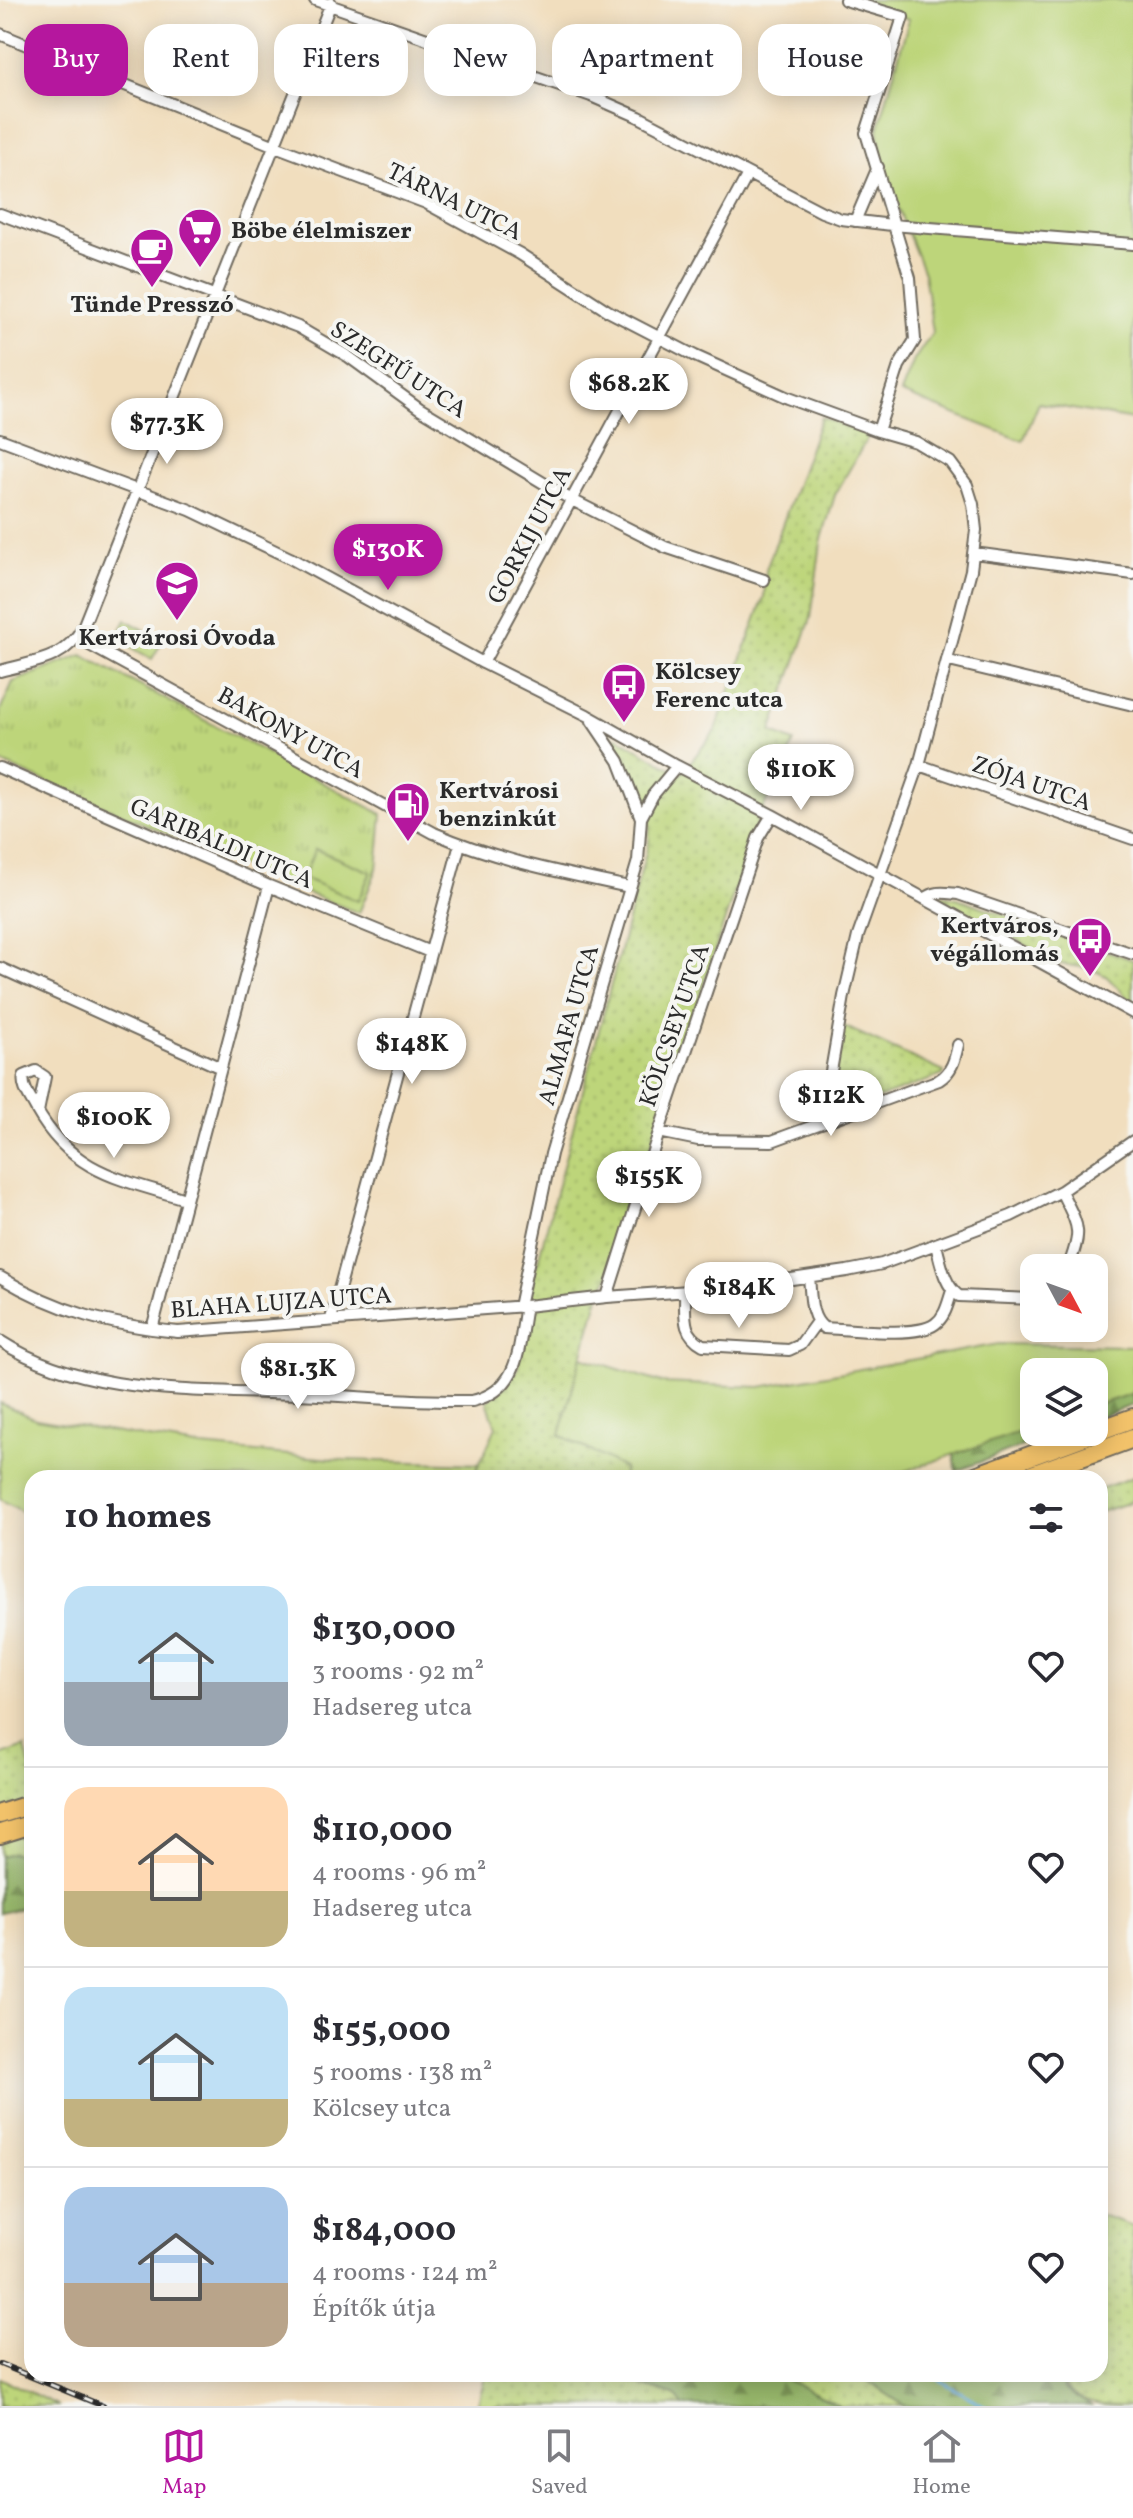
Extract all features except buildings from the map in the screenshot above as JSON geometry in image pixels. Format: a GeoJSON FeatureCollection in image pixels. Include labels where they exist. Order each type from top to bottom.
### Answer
{"type":"FeatureCollection","features":[{"type":"Feature","properties":{"kind":"highway"},"geometry":{"type":"LineString","coordinates":[[992,1470],[1133,1418]]}},
{"type":"Feature","properties":{"kind":"highway"},"geometry":{"type":"LineString","coordinates":[[1046,1470],[1133,1438]]}},
{"type":"Feature","properties":{"kind":"highway"},"geometry":{"type":"LineString","coordinates":[[0,1814],[24,1806]]}},
{"type":"Feature","properties":{"kind":"highway"},"geometry":{"type":"LineString","coordinates":[[0,1834],[24,1826]]}},
{"type":"Feature","properties":{"kind":"street"},"geometry":{"type":"LineString","coordinates":[[315,0],[331,3],[591,96],[639,117],[822,212],[855,221],[892,225],[1133,244]]}},
{"type":"Feature","properties":{"kind":"street"},"geometry":{"type":"LineString","coordinates":[[845,0],[903,17],[866,133],[910,278],[915,340],[899,366],[878,431]]}},
{"type":"Feature","properties":{"kind":"street"},"geometry":{"type":"LineString","coordinates":[[0,671],[62,653],[77,638],[138,492],[331,3]]}},
{"type":"Feature","properties":{"kind":"street","name":"TÁRNA UTCA"},"geometry":{"type":"LineString","coordinates":[[0,34],[275,146],[426,203],[520,254],[608,311],[753,384],[916,442],[950,462],[967,485],[973,504],[976,530],[974,553],[949,661],[919,765],[858,936],[825,1106],[827,1121]]}},
{"type":"Feature","properties":{"kind":"street"},"geometry":{"type":"LineString","coordinates":[[855,221],[878,167]]}},
{"type":"Feature","properties":{"kind":"street","name":"GORKIJ UTCA"},"geometry":{"type":"LineString","coordinates":[[483,663],[748,174]]}},
{"type":"Feature","properties":{"kind":"street","name":"SZEGFŰ UTCA"},"geometry":{"type":"LineString","coordinates":[[0,214],[298,327],[349,357],[419,408],[570,499],[665,547],[764,580]]}},
{"type":"Feature","properties":{"kind":"street"},"geometry":{"type":"LineString","coordinates":[[0,439],[190,510],[290,558],[483,663],[587,715],[1133,1013]]}},
{"type":"Feature","properties":{"kind":"street"},"geometry":{"type":"LineString","coordinates":[[974,553],[1133,574]]}},
{"type":"Feature","properties":{"kind":"street","name":"BAKONY UTCA"},"geometry":{"type":"LineString","coordinates":[[77,638],[434,833],[538,868],[629,887]]}},
{"type":"Feature","properties":{"kind":"street"},"geometry":{"type":"LineString","coordinates":[[949,661],[1133,705]]}},
{"type":"Feature","properties":{"kind":"street"},"geometry":{"type":"LineString","coordinates":[[587,715],[619,761],[641,818]]}},
{"type":"Feature","properties":{"kind":"street","name":"ZÓJA UTCA"},"geometry":{"type":"LineString","coordinates":[[919,765],[1133,839]]}},
{"type":"Feature","properties":{"kind":"street","name":"ALMAFA UTCA"},"geometry":{"type":"LineString","coordinates":[[0,1341],[68,1373],[131,1386],[472,1401],[497,1392],[512,1375],[551,1154],[640,853],[641,818],[653,795],[677,766]]}},
{"type":"Feature","properties":{"kind":"street","name":"GARIBALDI UTCA"},"geometry":{"type":"LineString","coordinates":[[0,768],[269,886],[430,952]]}},
{"type":"Feature","properties":{"kind":"street","name":"KÖLCSEY UTCA"},"geometry":{"type":"LineString","coordinates":[[607,1297],[758,838],[772,815]]}},
{"type":"Feature","properties":{"kind":"street"},"geometry":{"type":"LineString","coordinates":[[331,1319],[460,844]]}},
{"type":"Feature","properties":{"kind":"street"},"geometry":{"type":"LineString","coordinates":[[152,1329],[269,886]]}},
{"type":"Feature","properties":{"kind":"street"},"geometry":{"type":"LineString","coordinates":[[925,899],[939,892],[958,894],[1133,954]]}},
{"type":"Feature","properties":{"kind":"street"},"geometry":{"type":"LineString","coordinates":[[0,968],[221,1068]]}},
{"type":"Feature","properties":{"kind":"street"},"geometry":{"type":"LineString","coordinates":[[659,1132],[698,1140],[772,1141],[939,1080],[946,1076],[955,1061],[958,1045]]}},
{"type":"Feature","properties":{"kind":"street"},"geometry":{"type":"LineString","coordinates":[[38,1112],[62,1146],[92,1168],[185,1199]]}},
{"type":"Feature","properties":{"kind":"street","name":"BLAHA LUJZA UTCA"},"geometry":{"type":"LineString","coordinates":[[0,1277],[70,1312],[124,1327],[203,1331],[522,1306],[809,1277],[882,1264],[1000,1221],[1061,1191],[1106,1163],[1133,1141]]}},
{"type":"Feature","properties":{"kind":"street"},"geometry":{"type":"LineString","coordinates":[[1061,1191],[1078,1227],[1079,1239],[1073,1254]]}},
{"type":"Feature","properties":{"kind":"street"},"geometry":{"type":"LineString","coordinates":[[936,1245],[952,1291],[959,1296],[1020,1298]]}},
{"type":"Feature","properties":{"kind":"street"},"geometry":{"type":"LineString","coordinates":[[685,1291],[686,1329],[692,1339],[703,1345],[789,1350],[800,1345],[816,1323],[809,1277]]}},
{"type":"Feature","properties":{"kind":"street"},"geometry":{"type":"LineString","coordinates":[[816,1323],[824,1328],[920,1331],[935,1324],[945,1313],[952,1291]]}},
{"type":"Feature","properties":{"kind":"green space"},"geometry":{"type":"Polygon","coordinates":[[[844,0],[1133,0],[1133,420],[1039,403],[1023,441],[901,393],[914,360],[933,332],[924,273],[884,174],[878,130],[887,96],[891,96],[891,83],[909,19],[844,0]]]}},
{"type":"Feature","properties":{"kind":"green space"},"geometry":{"type":"Polygon","coordinates":[[[821,417],[869,435],[835,495],[821,542],[811,618],[771,732],[794,742],[757,822],[607,1280],[601,1289],[560,1435],[624,1470],[477,1470],[496,1427],[487,1401],[508,1384],[518,1369],[527,1302],[649,841],[650,820],[612,739],[617,737],[681,774],[715,731],[764,597],[766,570],[821,417]]]}},
{"type":"Feature","properties":{"kind":"green space"},"geometry":{"type":"Polygon","coordinates":[[[126,620],[163,640],[152,659],[116,639],[126,620]]]}},
{"type":"Feature","properties":{"kind":"green space"},"geometry":{"type":"Polygon","coordinates":[[[82,655],[382,814],[377,869],[359,913],[0,762],[0,711],[13,682],[82,655]]]}},
{"type":"Feature","properties":{"kind":"green space"},"geometry":{"type":"Polygon","coordinates":[[[315,849],[371,872],[358,901],[303,878],[315,849]]]}},
{"type":"Feature","properties":{"kind":"green space"},"geometry":{"type":"Polygon","coordinates":[[[934,894],[957,898],[1133,960],[1133,1003],[1106,976],[1089,968],[1060,964],[934,894]]]}},
{"type":"Feature","properties":{"kind":"green space"},"geometry":{"type":"Polygon","coordinates":[[[841,1025],[944,1072],[943,1075],[830,1116],[827,1103],[841,1025]]]}},
{"type":"Feature","properties":{"kind":"green space"},"geometry":{"type":"Polygon","coordinates":[[[999,1344],[1133,1346],[1133,1393],[1108,1401],[1108,1358],[1020,1358],[1020,1432],[908,1470],[624,1470],[560,1435],[581,1357],[662,1383],[760,1387],[999,1344]]]}},
{"type":"Feature","properties":{"kind":"green space"},"geometry":{"type":"Polygon","coordinates":[[[1133,1393],[1133,1405],[1108,1414],[1108,1401],[1133,1393]]]}},
{"type":"Feature","properties":{"kind":"green space"},"geometry":{"type":"Polygon","coordinates":[[[0,1403],[36,1419],[202,1447],[343,1460],[479,1464],[476,1470],[24,1470],[24,1512],[0,1499],[0,1403]]]}},
{"type":"Feature","properties":{"kind":"green space"},"geometry":{"type":"Polygon","coordinates":[[[1020,1432],[1020,1446],[1023,1446],[956,1470],[954,1454],[1020,1432]]]}},
{"type":"Feature","properties":{"kind":"green space"},"geometry":{"type":"Polygon","coordinates":[[[1133,1477],[1133,1501],[1108,1509],[1108,1486],[1133,1477]]]}},
{"type":"Feature","properties":{"kind":"green space"},"geometry":{"type":"Polygon","coordinates":[[[24,1747],[24,1860],[14,1853],[0,1856],[0,1756],[24,1747]]]}},
{"type":"Feature","properties":{"kind":"green space"},"geometry":{"type":"Polygon","coordinates":[[[14,1852],[24,1860],[24,1908],[0,1913],[0,1856],[14,1852]]]}},
{"type":"Feature","properties":{"kind":"green space"},"geometry":{"type":"Polygon","coordinates":[[[1108,2218],[1133,2226],[1133,2406],[1088,2402],[1061,2382],[1108,2382],[1108,2218]]]}},
{"type":"Feature","properties":{"kind":"green space"},"geometry":{"type":"Polygon","coordinates":[[[0,2378],[59,2406],[0,2406],[0,2378]]]}},
{"type":"Feature","properties":{"kind":"green space"},"geometry":{"type":"Polygon","coordinates":[[[484,2382],[631,2382],[675,2395],[683,2406],[477,2406],[484,2382]]]}},
{"type":"Feature","properties":{"kind":"green space"},"geometry":{"type":"Polygon","coordinates":[[[631,2382],[792,2382],[840,2406],[683,2406],[675,2395],[631,2382]]]}},
{"type":"Feature","properties":{"kind":"green space"},"geometry":{"type":"Polygon","coordinates":[[[792,2382],[870,2382],[905,2406],[840,2406],[792,2382]]]}},
{"type":"Feature","properties":{"kind":"green space"},"geometry":{"type":"Polygon","coordinates":[[[869,2382],[1060,2382],[1064,2389],[1091,2406],[905,2406],[869,2382]]]}},
{"type":"Feature","properties":{"kind":"waterway"},"geometry":{"type":"LineString","coordinates":[[943,2382],[985,2406]]}},
{"type":"Feature","properties":{"kind":"railway"},"geometry":{"type":"LineString","coordinates":[[0,2364],[24,2374]]}},
{"type":"Feature","properties":{"kind":"railway"},"geometry":{"type":"LineString","coordinates":[[44,2382],[103,2406]]}},
{"type":"Feature","properties":{"kind":"place","name":"Böbe élelmiszer"},"geometry":{"type":"Point","coordinates":[200,269]}},
{"type":"Feature","properties":{"kind":"place","name":"Tünde Presszó"},"geometry":{"type":"Point","coordinates":[152,289]}},
{"type":"Feature","properties":{"kind":"place","name":"Kertvárosi Óvoda"},"geometry":{"type":"Point","coordinates":[177,622]}},
{"type":"Feature","properties":{"kind":"place","name":"Kölcsey Ferenc utca"},"geometry":{"type":"Point","coordinates":[624,724]}},
{"type":"Feature","properties":{"kind":"place","name":"Kertvárosi benzinkút"},"geometry":{"type":"Point","coordinates":[408,843]}},
{"type":"Feature","properties":{"kind":"place","name":"Kertváros, végállomás"},"geometry":{"type":"Point","coordinates":[1090,978]}}]}
